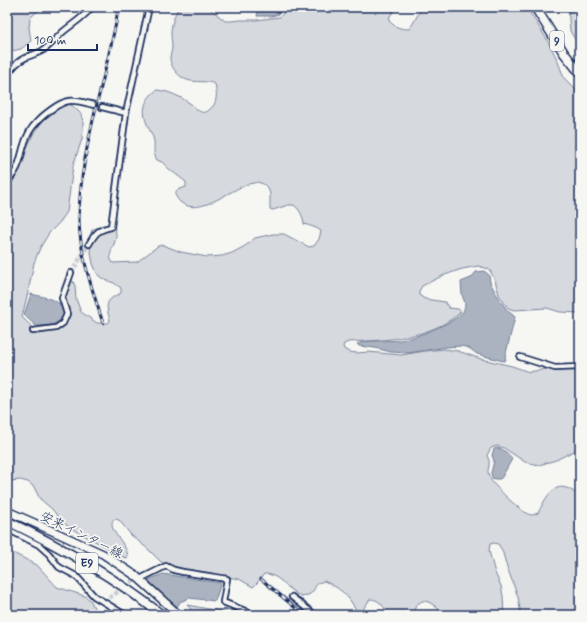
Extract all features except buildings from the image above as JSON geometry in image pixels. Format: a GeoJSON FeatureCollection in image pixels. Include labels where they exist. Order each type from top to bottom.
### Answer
{"type":"FeatureCollection","features":[{"type":"Feature","properties":{"kind":"highway","name":"9"},"geometry":{"type":"LineString","coordinates":[[535,7],[564,53],[580,73]]}},
{"type":"Feature","properties":{"kind":"highway","name":"E9"},"geometry":{"type":"LineString","coordinates":[[7,521],[64,550],[95,568],[162,615]]}},
{"type":"Feature","properties":{"kind":"main road","name":"安来インター線"},"geometry":{"type":"LineString","coordinates":[[7,511],[103,554],[179,615]]}},
{"type":"Feature","properties":{"kind":"street"},"geometry":{"type":"LineString","coordinates":[[7,76],[17,62],[46,49],[92,7]]}},
{"type":"Feature","properties":{"kind":"street"},"geometry":{"type":"LineString","coordinates":[[89,244],[95,235],[101,230],[111,227],[126,113],[150,7]]}},
{"type":"Feature","properties":{"kind":"street"},"geometry":{"type":"LineString","coordinates":[[7,182],[17,170],[27,136],[42,117],[63,102],[73,101],[94,105]]}},
{"type":"Feature","properties":{"kind":"street"},"geometry":{"type":"LineString","coordinates":[[102,107],[126,113]]}},
{"type":"Feature","properties":{"kind":"street"},"geometry":{"type":"LineString","coordinates":[[33,331],[56,328],[63,323],[67,314],[62,298],[71,273]]}},
{"type":"Feature","properties":{"kind":"street"},"geometry":{"type":"LineString","coordinates":[[520,357],[555,368],[580,368]]}},
{"type":"Feature","properties":{"kind":"street"},"geometry":{"type":"LineString","coordinates":[[7,529],[39,545],[49,554],[59,568],[76,576],[94,596],[125,615]]}},
{"type":"Feature","properties":{"kind":"street"},"geometry":{"type":"LineString","coordinates":[[136,579],[166,566],[183,572],[227,579],[223,602],[246,611],[251,615]]}},
{"type":"Feature","properties":{"kind":"street"},"geometry":{"type":"LineString","coordinates":[[292,597],[315,615]]}},
{"type":"Feature","properties":{"kind":"street"},"geometry":{"type":"LineString","coordinates":[[104,602],[109,598]]}},
{"type":"Feature","properties":{"kind":"shaded area"},"geometry":{"type":"Polygon","coordinates":[[[7,7],[42,7],[30,18],[29,28],[31,41],[21,49],[7,52],[7,7]]]}},
{"type":"Feature","properties":{"kind":"shaded area"},"geometry":{"type":"Polygon","coordinates":[[[179,7],[208,7],[225,21],[231,21],[280,17],[284,12],[283,7],[397,7],[390,16],[389,21],[393,25],[403,29],[409,29],[423,7],[526,7],[529,11],[557,59],[564,78],[580,94],[580,313],[560,312],[547,308],[514,310],[508,308],[499,295],[495,280],[489,269],[478,266],[462,269],[442,276],[422,286],[419,291],[419,295],[425,299],[445,302],[449,308],[458,309],[461,311],[448,322],[421,333],[393,339],[348,342],[343,346],[344,349],[349,352],[401,355],[444,349],[458,351],[529,372],[546,369],[580,370],[580,448],[556,460],[539,465],[525,462],[504,448],[497,446],[491,448],[487,455],[489,461],[488,474],[491,480],[510,500],[531,515],[538,513],[549,494],[558,488],[563,487],[569,489],[580,496],[580,615],[521,615],[518,597],[502,550],[498,544],[494,543],[490,544],[489,551],[495,573],[501,586],[504,615],[443,615],[431,603],[422,601],[416,605],[414,611],[415,615],[388,615],[381,604],[373,599],[370,599],[362,611],[355,609],[350,600],[342,592],[324,581],[318,583],[310,594],[302,596],[293,592],[280,580],[270,575],[264,574],[253,587],[239,579],[172,567],[161,562],[131,535],[119,520],[114,519],[112,522],[113,529],[128,555],[127,558],[123,557],[63,523],[52,509],[40,499],[34,487],[28,482],[20,480],[7,483],[7,186],[14,179],[22,164],[27,147],[36,130],[46,117],[59,107],[68,104],[73,106],[81,114],[83,130],[82,139],[73,166],[67,212],[49,233],[40,248],[34,263],[22,317],[31,326],[39,331],[54,331],[67,321],[68,313],[65,297],[70,281],[73,281],[75,286],[76,299],[81,312],[97,323],[108,323],[110,321],[107,308],[108,302],[121,293],[121,288],[98,275],[93,264],[90,247],[90,236],[92,230],[103,225],[114,227],[116,232],[115,242],[110,255],[113,263],[137,262],[158,246],[163,245],[181,252],[207,257],[222,256],[232,253],[245,246],[255,238],[273,234],[284,234],[309,247],[314,246],[319,239],[321,231],[304,224],[301,213],[294,205],[288,205],[273,210],[270,209],[270,194],[268,188],[259,182],[246,185],[217,200],[197,206],[188,206],[180,202],[177,198],[175,194],[177,190],[186,187],[186,182],[155,157],[153,139],[144,114],[145,105],[153,93],[157,90],[179,97],[191,104],[198,111],[204,112],[212,108],[216,95],[215,84],[184,79],[172,66],[170,59],[172,47],[171,34],[174,17],[179,7]]]}},
{"type":"Feature","properties":{"kind":"shaded area"},"geometry":{"type":"Polygon","coordinates":[[[259,7],[281,7],[281,10],[279,14],[272,16],[257,16],[259,7]]]}},
{"type":"Feature","properties":{"kind":"shaded area"},"geometry":{"type":"Polygon","coordinates":[[[568,7],[580,7],[580,48],[570,31],[568,7]]]}},
{"type":"Feature","properties":{"kind":"shaded area"},"geometry":{"type":"Polygon","coordinates":[[[484,271],[489,275],[490,282],[495,292],[507,310],[515,317],[505,357],[506,360],[503,361],[477,354],[469,348],[461,346],[408,353],[391,352],[359,346],[357,344],[362,342],[395,341],[414,337],[434,329],[459,316],[463,312],[465,303],[462,295],[461,282],[471,278],[476,272],[484,271]]]}},
{"type":"Feature","properties":{"kind":"shaded area"},"geometry":{"type":"Polygon","coordinates":[[[31,294],[57,302],[62,307],[64,314],[55,323],[36,326],[24,315],[31,294]]]}},
{"type":"Feature","properties":{"kind":"shaded area"},"geometry":{"type":"Polygon","coordinates":[[[497,448],[506,452],[512,459],[500,479],[492,478],[491,473],[494,461],[492,455],[494,449],[497,448]]]}},
{"type":"Feature","properties":{"kind":"shaded area"},"geometry":{"type":"Polygon","coordinates":[[[7,550],[37,565],[57,587],[85,596],[91,601],[96,615],[7,615],[7,550]]]}},
{"type":"Feature","properties":{"kind":"shaded area"},"geometry":{"type":"Polygon","coordinates":[[[163,574],[221,583],[215,601],[189,598],[180,602],[177,607],[150,584],[148,580],[163,574]]]}},
{"type":"Feature","properties":{"kind":"shaded area"},"geometry":{"type":"Polygon","coordinates":[[[187,605],[241,615],[196,615],[187,605]]]}},
{"type":"Feature","properties":{"kind":"tunnel"},"geometry":{"type":"LineString","coordinates":[[71,273],[89,244]]}},
{"type":"Feature","properties":{"kind":"tunnel"},"geometry":{"type":"LineString","coordinates":[[109,598],[133,581]]}},
{"type":"Feature","properties":{"kind":"railway"},"geometry":{"type":"LineString","coordinates":[[103,323],[84,259],[80,233],[79,205],[87,146],[116,23],[118,7]]}},
{"type":"Feature","properties":{"kind":"railway"},"geometry":{"type":"LineString","coordinates":[[261,579],[304,615]]}}]}
